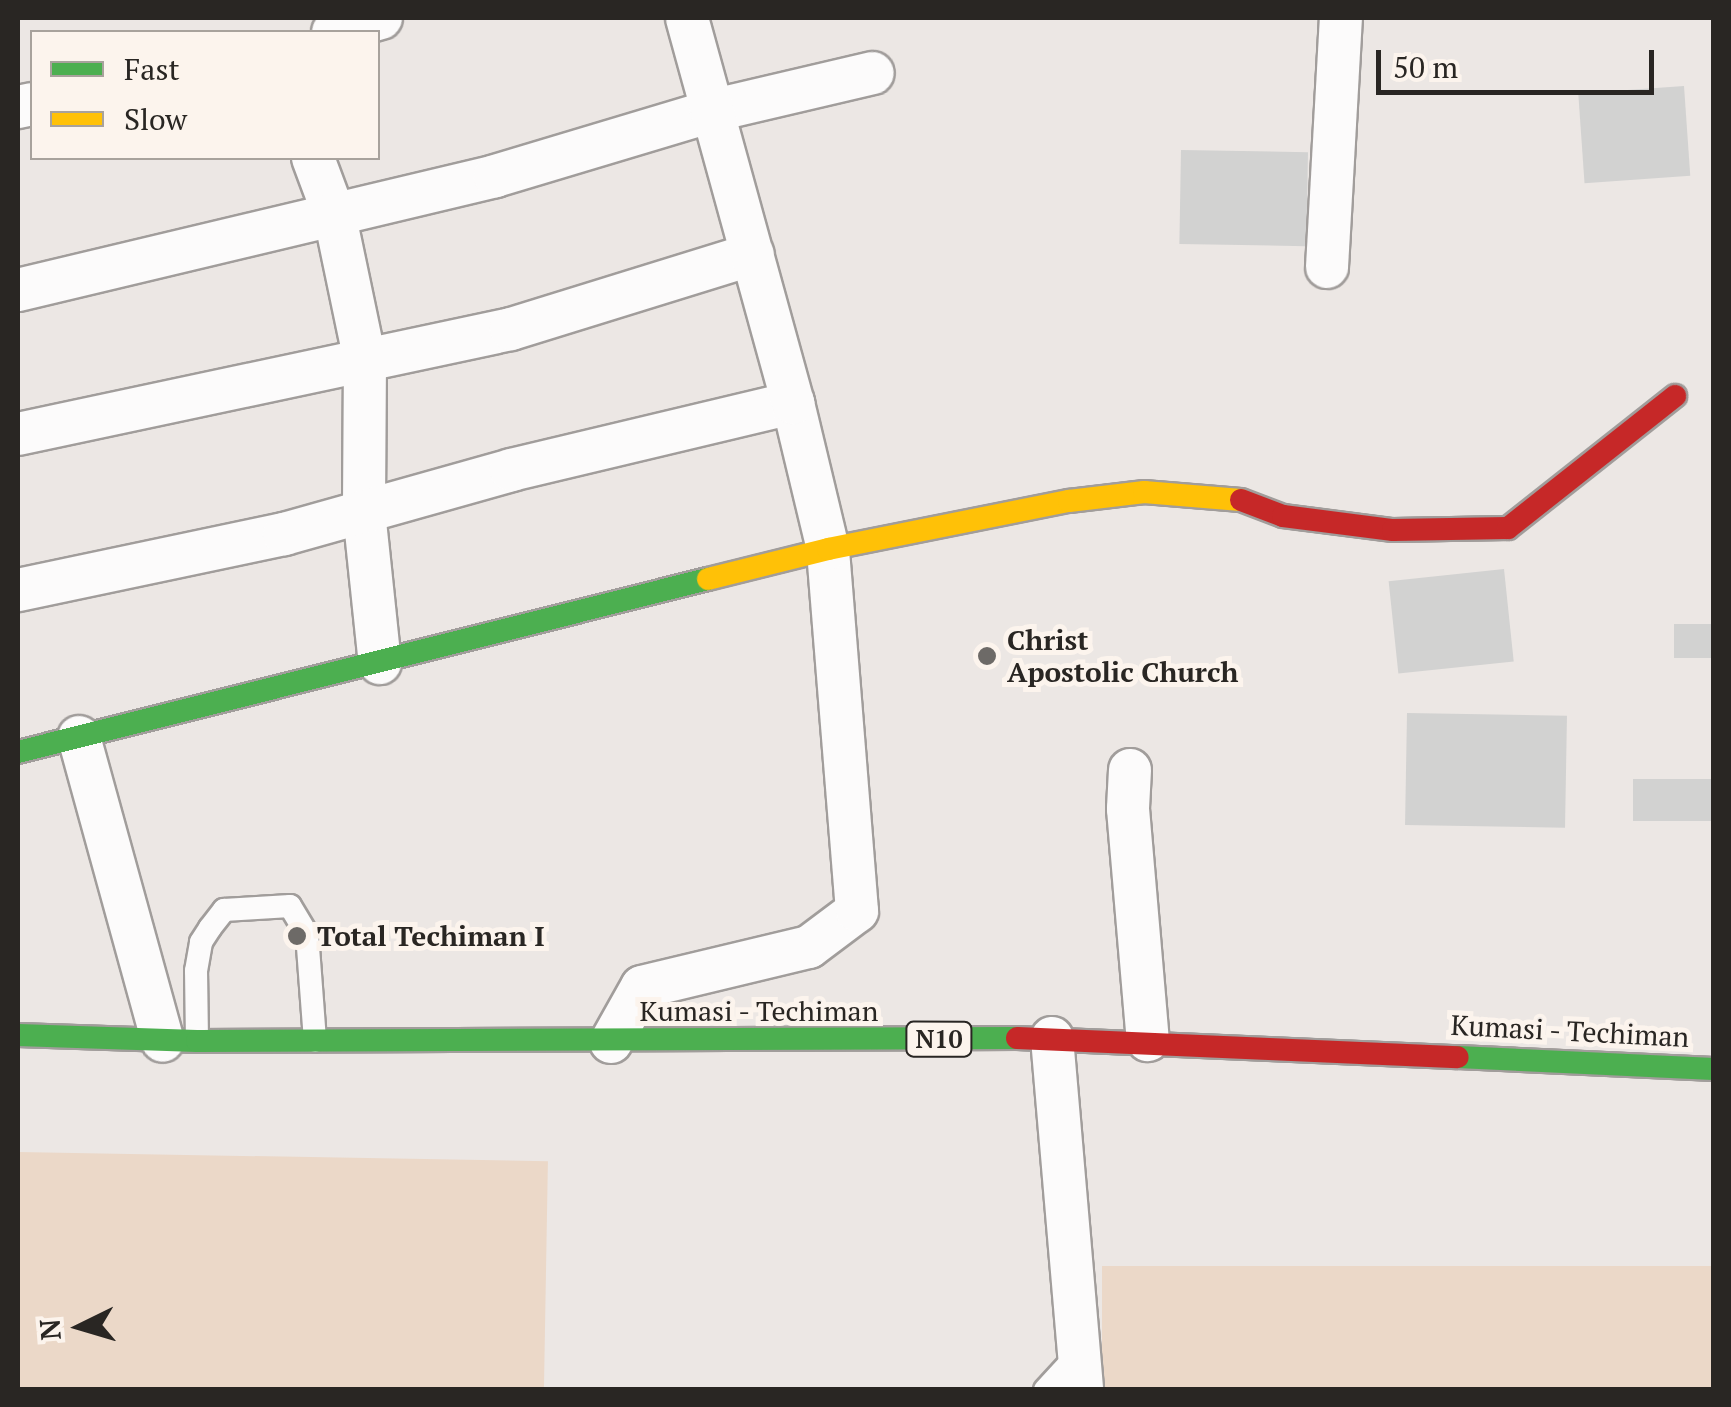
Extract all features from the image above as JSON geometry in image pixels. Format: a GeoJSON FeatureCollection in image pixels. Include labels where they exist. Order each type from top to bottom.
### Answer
{"type":"FeatureCollection","features":[{"type":"Feature","properties":{"kind":"main road"},"geometry":{"type":"LineString","coordinates":[[18,752],[828,550],[1069,500],[1144,492],[1232,497],[1283,516],[1393,530],[1508,528],[1675,396]]}},
{"type":"Feature","properties":{"kind":"main road","name":"N10"},"geometry":{"type":"LineString","coordinates":[[18,1034],[180,1041]]}},
{"type":"Feature","properties":{"kind":"main road","name":"Kumasi - Techiman"},"geometry":{"type":"LineString","coordinates":[[180,1041],[1052,1038],[1714,1069]]}},
{"type":"Feature","properties":{"kind":"main road","name":"N10"},"geometry":{"type":"LineString","coordinates":[[18,1059],[180,1041]]}},
{"type":"Feature","properties":{"kind":"street"},"geometry":{"type":"LineString","coordinates":[[340,30],[381,18]]}},
{"type":"Feature","properties":{"kind":"street"},"geometry":{"type":"LineString","coordinates":[[610,1042],[642,986],[810,946],[857,911],[828,550],[794,403],[687,18]]}},
{"type":"Feature","properties":{"kind":"street"},"geometry":{"type":"LineString","coordinates":[[1327,267],[1341,18]]}},
{"type":"Feature","properties":{"kind":"street"},"geometry":{"type":"LineString","coordinates":[[18,290],[495,176],[711,111],[874,73]]}},
{"type":"Feature","properties":{"kind":"street"},"geometry":{"type":"LineString","coordinates":[[314,160],[331,216],[335,217],[366,360],[364,512],[380,663]]}},
{"type":"Feature","properties":{"kind":"street"},"geometry":{"type":"LineString","coordinates":[[18,434],[511,329],[753,254]]}},
{"type":"Feature","properties":{"kind":"street"},"geometry":{"type":"LineString","coordinates":[[18,590],[284,534],[511,470],[794,403]]}},
{"type":"Feature","properties":{"kind":"street"},"geometry":{"type":"LineString","coordinates":[[79,737],[180,1041]]}},
{"type":"Feature","properties":{"kind":"street"},"geometry":{"type":"LineString","coordinates":[[1130,770],[1128,809],[1148,1040]]}},
{"type":"Feature","properties":{"kind":"street"},"geometry":{"type":"LineString","coordinates":[[1052,1038],[1081,1370]]}},
{"type":"Feature","properties":{"kind":"lane"},"geometry":{"type":"LineString","coordinates":[[180,1041],[201,942],[224,910],[290,906],[307,934],[315,1040]]}},
{"type":"Feature","properties":{"kind":"lane"},"geometry":{"type":"LineString","coordinates":[[1045,1390],[1081,1370]]}},
{"type":"Feature","properties":{"kind":"shaded area"},"geometry":{"type":"Polygon","coordinates":[[[18,1152],[548,1161],[544,1390],[18,1389],[18,1152]]]}},
{"type":"Feature","properties":{"kind":"shaded area"},"geometry":{"type":"Polygon","coordinates":[[[1102,1266],[1713,1266],[1713,1389],[1102,1389],[1102,1266]]]}},
{"type":"Feature","properties":{"kind":"building"},"geometry":{"type":"Polygon","coordinates":[[[1684,86],[1690,176],[1585,183],[1578,93],[1684,86]]]}},
{"type":"Feature","properties":{"kind":"building"},"geometry":{"type":"Polygon","coordinates":[[[1181,150],[1308,152],[1306,246],[1179,244],[1181,150]]]}},
{"type":"Feature","properties":{"kind":"building"},"geometry":{"type":"Polygon","coordinates":[[[1504,569],[1514,661],[1398,674],[1389,581],[1504,569]]]}},
{"type":"Feature","properties":{"kind":"building"},"geometry":{"type":"Polygon","coordinates":[[[1674,624],[1714,624],[1714,658],[1674,658],[1674,624]]]}},
{"type":"Feature","properties":{"kind":"building"},"geometry":{"type":"Polygon","coordinates":[[[1407,713],[1567,716],[1565,828],[1405,825],[1407,713]]]}},
{"type":"Feature","properties":{"kind":"building"},"geometry":{"type":"Polygon","coordinates":[[[1633,779],[1714,779],[1714,821],[1633,821],[1633,779]]]}},
{"type":"Feature","properties":{"kind":"traffic: fast"},"geometry":{"type":"LineString","coordinates":[[18,752],[708,579]]}},
{"type":"Feature","properties":{"kind":"traffic: fast"},"geometry":{"type":"LineString","coordinates":[[18,1035],[197,1041],[1017,1038]]}},
{"type":"Feature","properties":{"kind":"traffic: fast"},"geometry":{"type":"LineString","coordinates":[[1458,1057],[1714,1069]]}},
{"type":"Feature","properties":{"kind":"traffic: slow"},"geometry":{"type":"LineString","coordinates":[[708,579],[828,549],[1069,501],[1144,492],[1241,500]]}},
{"type":"Feature","properties":{"kind":"traffic: jam"},"geometry":{"type":"LineString","coordinates":[[1241,500],[1283,516],[1393,530],[1508,528],[1675,396]]}},
{"type":"Feature","properties":{"kind":"traffic: jam"},"geometry":{"type":"LineString","coordinates":[[1017,1038],[1458,1057]]}},
{"type":"Feature","properties":{"kind":"place","name":"Christ Apostolic Church"},"geometry":{"type":"Point","coordinates":[987,656]}},
{"type":"Feature","properties":{"kind":"place","name":"Total Techiman I"},"geometry":{"type":"Point","coordinates":[297,936]}}]}
